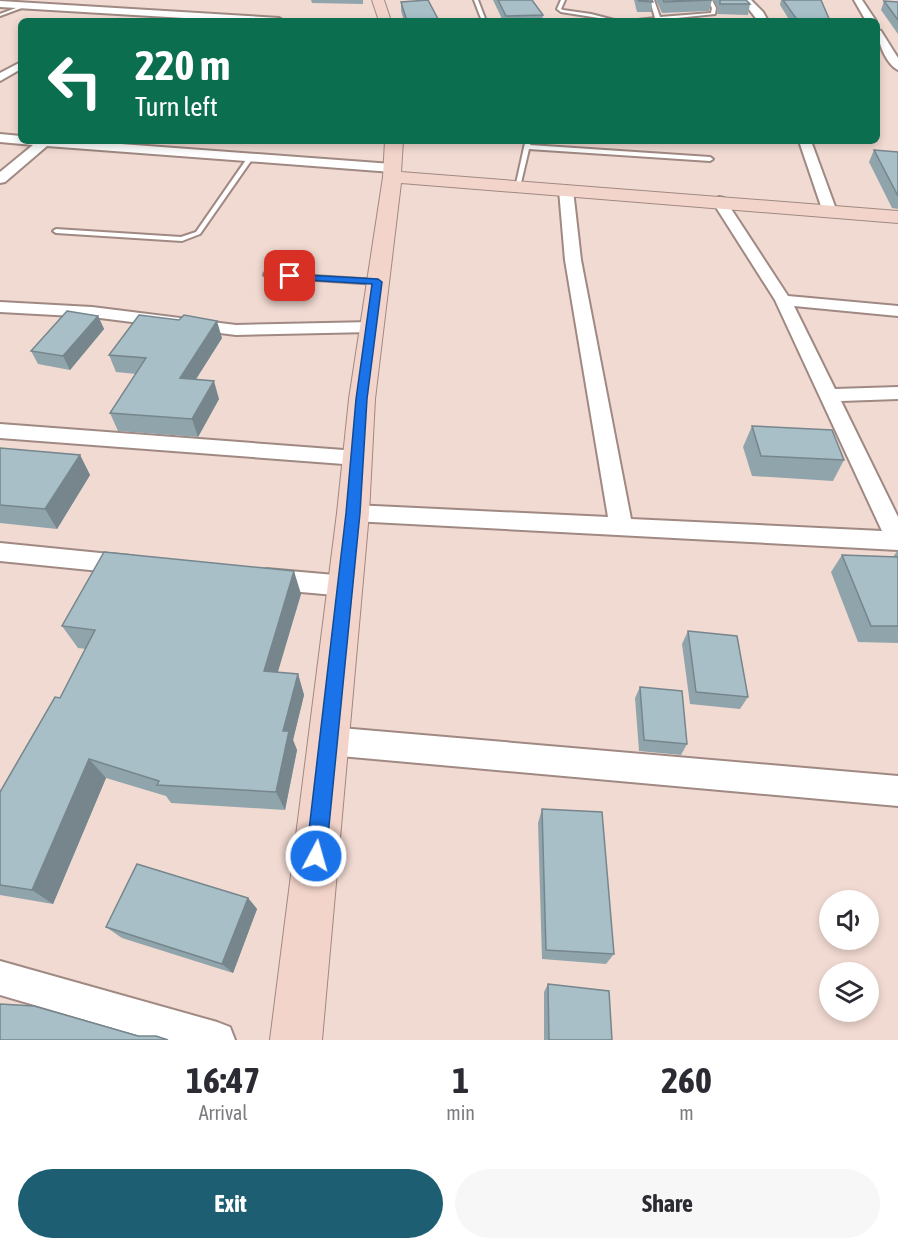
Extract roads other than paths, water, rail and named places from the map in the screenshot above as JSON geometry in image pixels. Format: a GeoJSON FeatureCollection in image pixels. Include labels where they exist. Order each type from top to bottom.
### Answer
{"type":"FeatureCollection","features":[{"type":"Feature","properties":{"kind":"street"},"geometry":{"type":"LineString","coordinates":[[98,18],[128,0]]}},
{"type":"Feature","properties":{"kind":"street"},"geometry":{"type":"LineString","coordinates":[[378,0],[384,18]]}},
{"type":"Feature","properties":{"kind":"street"},"geometry":{"type":"LineString","coordinates":[[746,0],[762,18]]}},
{"type":"Feature","properties":{"kind":"street"},"geometry":{"type":"LineString","coordinates":[[858,0],[869,18]]}},
{"type":"Feature","properties":{"kind":"street"},"geometry":{"type":"LineString","coordinates":[[0,4],[211,18],[229,5]]}},
{"type":"Feature","properties":{"kind":"street"},"geometry":{"type":"LineString","coordinates":[[880,36],[898,67]]}},
{"type":"Feature","properties":{"kind":"street"},"geometry":{"type":"LineString","coordinates":[[0,78],[18,67]]}},
{"type":"Feature","properties":{"kind":"street"},"geometry":{"type":"LineString","coordinates":[[0,138],[18,140]]}},
{"type":"Feature","properties":{"kind":"street"},"geometry":{"type":"LineString","coordinates":[[0,179],[37,144]]}},
{"type":"Feature","properties":{"kind":"street"},"geometry":{"type":"LineString","coordinates":[[65,144],[250,158],[392,162],[517,186],[898,217]]}},
{"type":"Feature","properties":{"kind":"street"},"geometry":{"type":"LineString","coordinates":[[806,144],[830,212]]}},
{"type":"Feature","properties":{"kind":"street"},"geometry":{"type":"LineString","coordinates":[[296,1040],[346,586],[362,399],[392,162]]}},
{"type":"Feature","properties":{"kind":"street"},"geometry":{"type":"LineString","coordinates":[[566,190],[573,260],[621,527]]}},
{"type":"Feature","properties":{"kind":"street"},"geometry":{"type":"LineString","coordinates":[[353,513],[898,541],[783,300],[720,201]]}},
{"type":"Feature","properties":{"kind":"street"},"geometry":{"type":"LineString","coordinates":[[783,300],[898,311]]}},
{"type":"Feature","properties":{"kind":"street"},"geometry":{"type":"LineString","coordinates":[[0,307],[92,312],[236,330],[372,327]]}},
{"type":"Feature","properties":{"kind":"street"},"geometry":{"type":"LineString","coordinates":[[828,395],[898,393]]}},
{"type":"Feature","properties":{"kind":"street"},"geometry":{"type":"LineString","coordinates":[[0,431],[357,458]]}},
{"type":"Feature","properties":{"kind":"street"},"geometry":{"type":"LineString","coordinates":[[0,552],[155,567]]}},
{"type":"Feature","properties":{"kind":"street"},"geometry":{"type":"LineString","coordinates":[[250,577],[346,586]]}},
{"type":"Feature","properties":{"kind":"street"},"geometry":{"type":"LineString","coordinates":[[329,741],[898,791]]}},
{"type":"Feature","properties":{"kind":"street"},"geometry":{"type":"LineString","coordinates":[[0,978],[217,1040]]}},
{"type":"Feature","properties":{"kind":"lane"},"geometry":{"type":"LineString","coordinates":[[476,0],[483,18]]}},
{"type":"Feature","properties":{"kind":"lane"},"geometry":{"type":"LineString","coordinates":[[563,0],[560,11],[599,18]]}},
{"type":"Feature","properties":{"kind":"lane"},"geometry":{"type":"LineString","coordinates":[[652,0],[658,18]]}},
{"type":"Feature","properties":{"kind":"lane"},"geometry":{"type":"LineString","coordinates":[[669,18],[712,14],[714,8],[710,0]]}},
{"type":"Feature","properties":{"kind":"lane"},"geometry":{"type":"LineString","coordinates":[[0,15],[25,6]]}},
{"type":"Feature","properties":{"kind":"lane"},"geometry":{"type":"LineString","coordinates":[[517,186],[528,144],[710,159]]}},
{"type":"Feature","properties":{"kind":"lane"},"geometry":{"type":"LineString","coordinates":[[56,231],[182,239],[193,236],[203,226],[250,158]]}},
{"type":"Feature","properties":{"kind":"lane"},"geometry":{"type":"LineString","coordinates":[[268,275],[378,282]]}}]}
